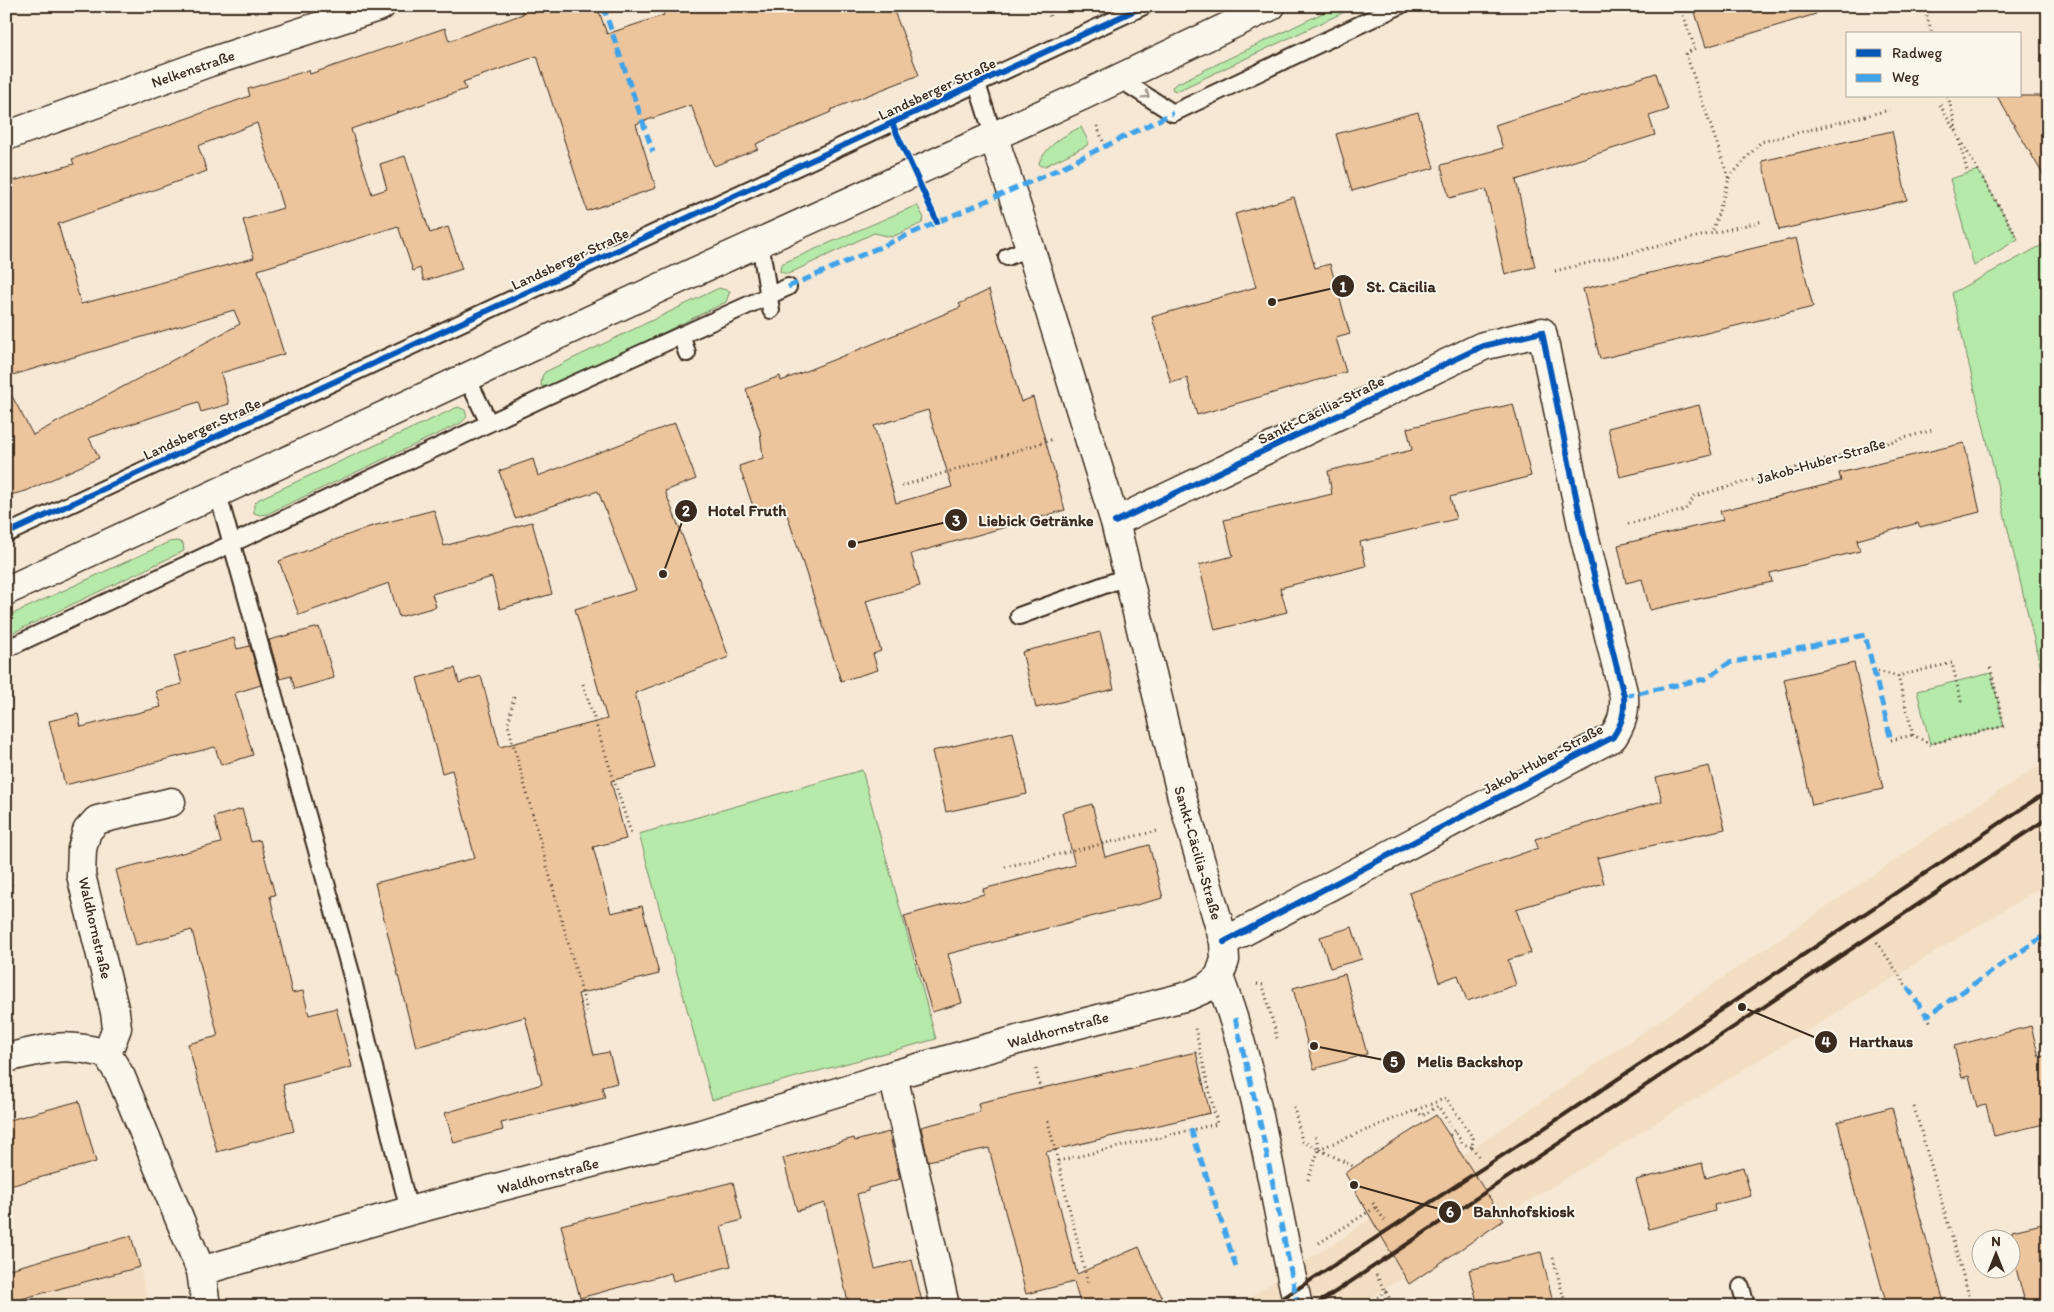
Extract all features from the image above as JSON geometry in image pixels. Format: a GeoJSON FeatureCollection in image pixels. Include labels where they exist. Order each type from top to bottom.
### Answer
{"type":"FeatureCollection","features":[{"type":"Feature","properties":{"kind":"street","name":"Nelkenstraße"},"geometry":{"type":"LineString","coordinates":[[6,136],[210,62],[382,6]]}},
{"type":"Feature","properties":{"kind":"street"},"geometry":{"type":"LineString","coordinates":[[6,591],[1270,6]]}},
{"type":"Feature","properties":{"kind":"street","name":"Sankt-Cäcilia-Straße"},"geometry":{"type":"LineString","coordinates":[[993,135],[1018,252],[1086,429],[1129,576],[1189,823],[1224,942],[1225,960],[1219,977]]}},
{"type":"Feature","properties":{"kind":"street","name":"Sankt-Cäcilia-Straße"},"geometry":{"type":"LineString","coordinates":[[1114,522],[1483,346],[1542,332]]}},
{"type":"Feature","properties":{"kind":"street","name":"Jakob-Huber-Straße"},"geometry":{"type":"LineString","coordinates":[[1224,942],[1612,737],[1622,724],[1625,711],[1624,696],[1584,535],[1542,332]]}},
{"type":"Feature","properties":{"kind":"street","name":"Waldhornstraße"},"geometry":{"type":"LineString","coordinates":[[107,1054],[116,1028],[115,1012],[81,875],[82,849],[87,831],[97,820],[171,802]]}},
{"type":"Feature","properties":{"kind":"street"},"geometry":{"type":"LineString","coordinates":[[1219,977],[1235,1018],[1250,1078],[1298,1306]]}},
{"type":"Feature","properties":{"kind":"street","name":"Waldhornstraße"},"geometry":{"type":"LineString","coordinates":[[200,1271],[409,1211],[701,1134],[893,1075],[1188,996],[1206,988],[1219,977]]}},
{"type":"Feature","properties":{"kind":"street"},"geometry":{"type":"LineString","coordinates":[[6,1058],[62,1046],[82,1047],[107,1054],[121,1077],[200,1271],[206,1306]]}},
{"type":"Feature","properties":{"kind":"street"},"geometry":{"type":"LineString","coordinates":[[893,1075],[945,1306]]}},
{"type":"Feature","properties":{"kind":"lane","name":"Landsberger Straße"},"geometry":{"type":"LineString","coordinates":[[6,534],[1144,6]]}},
{"type":"Feature","properties":{"kind":"lane"},"geometry":{"type":"LineString","coordinates":[[1118,78],[1173,113],[1399,6]]}},
{"type":"Feature","properties":{"kind":"lane"},"geometry":{"type":"LineString","coordinates":[[977,84],[993,135]]}},
{"type":"Feature","properties":{"kind":"lane"},"geometry":{"type":"LineString","coordinates":[[760,243],[769,303]]}},
{"type":"Feature","properties":{"kind":"lane"},"geometry":{"type":"LineString","coordinates":[[6,650],[681,334],[769,303],[788,287]]}},
{"type":"Feature","properties":{"kind":"lane"},"geometry":{"type":"LineString","coordinates":[[681,334],[687,353]]}},
{"type":"Feature","properties":{"kind":"lane"},"geometry":{"type":"LineString","coordinates":[[467,378],[489,423]]}},
{"type":"Feature","properties":{"kind":"lane"},"geometry":{"type":"LineString","coordinates":[[218,494],[351,974],[409,1211]]}},
{"type":"Feature","properties":{"kind":"lane"},"geometry":{"type":"LineString","coordinates":[[1019,616],[1129,576]]}},
{"type":"Feature","properties":{"kind":"lane"},"geometry":{"type":"LineString","coordinates":[[1741,1287],[1746,1306]]}},
{"type":"Feature","properties":{"kind":"path"},"geometry":{"type":"LineString","coordinates":[[1680,6],[1695,48],[1686,54],[1729,179]]}},
{"type":"Feature","properties":{"kind":"path"},"geometry":{"type":"LineString","coordinates":[[1924,6],[1931,32]]}},
{"type":"Feature","properties":{"kind":"path"},"geometry":{"type":"LineString","coordinates":[[1948,98],[1968,174]]}},
{"type":"Feature","properties":{"kind":"path"},"geometry":{"type":"LineString","coordinates":[[1940,105],[2018,240]]}},
{"type":"Feature","properties":{"kind":"path"},"geometry":{"type":"LineString","coordinates":[[1712,233],[1729,179],[1761,142],[1889,110]]}},
{"type":"Feature","properties":{"kind":"path"},"geometry":{"type":"LineString","coordinates":[[1555,271],[1763,221]]}},
{"type":"Feature","properties":{"kind":"path"},"geometry":{"type":"LineString","coordinates":[[902,486],[1086,429]]}},
{"type":"Feature","properties":{"kind":"path"},"geometry":{"type":"LineString","coordinates":[[1873,670],[1898,676],[1952,663],[1962,705]]}},
{"type":"Feature","properties":{"kind":"path"},"geometry":{"type":"LineString","coordinates":[[1891,740],[1913,735],[1930,744],[2004,726],[1990,666]]}},
{"type":"Feature","properties":{"kind":"path"},"geometry":{"type":"LineString","coordinates":[[1898,676],[1913,735]]}},
{"type":"Feature","properties":{"kind":"path"},"geometry":{"type":"LineString","coordinates":[[583,684],[631,833]]}},
{"type":"Feature","properties":{"kind":"path"},"geometry":{"type":"LineString","coordinates":[[514,697],[508,725],[588,1011]]}},
{"type":"Feature","properties":{"kind":"path"},"geometry":{"type":"LineString","coordinates":[[1005,867],[1189,823]]}},
{"type":"Feature","properties":{"kind":"path"},"geometry":{"type":"LineString","coordinates":[[6,865],[12,888]]}},
{"type":"Feature","properties":{"kind":"path"},"geometry":{"type":"LineString","coordinates":[[1877,942],[1908,986]]}},
{"type":"Feature","properties":{"kind":"path"},"geometry":{"type":"LineString","coordinates":[[1219,977],[1264,985],[1277,1040]]}},
{"type":"Feature","properties":{"kind":"path"},"geometry":{"type":"LineString","coordinates":[[1058,1161],[1217,1124],[1188,996]]}},
{"type":"Feature","properties":{"kind":"path"},"geometry":{"type":"LineString","coordinates":[[1927,1016],[1931,1022]]}},
{"type":"Feature","properties":{"kind":"path"},"geometry":{"type":"LineString","coordinates":[[1209,1088],[1215,1086]]}},
{"type":"Feature","properties":{"kind":"path"},"geometry":{"type":"LineString","coordinates":[[1319,1149],[1446,1098],[1473,1138],[1472,1147]]}},
{"type":"Feature","properties":{"kind":"path"},"geometry":{"type":"LineString","coordinates":[[1293,1104],[1302,1141],[1355,1167]]}},
{"type":"Feature","properties":{"kind":"path"},"geometry":{"type":"LineString","coordinates":[[1415,1109],[1422,1116],[1438,1106],[1463,1144],[1472,1147],[1480,1158]]}},
{"type":"Feature","properties":{"kind":"path"},"geometry":{"type":"LineString","coordinates":[[1914,1107],[1972,1306]]}},
{"type":"Feature","properties":{"kind":"path"},"geometry":{"type":"LineString","coordinates":[[1048,1121],[1088,1284]]}},
{"type":"Feature","properties":{"kind":"path"},"geometry":{"type":"LineString","coordinates":[[1450,1135],[1455,1132]]}},
{"type":"Feature","properties":{"kind":"path"},"geometry":{"type":"LineString","coordinates":[[1307,1183],[1319,1149],[1316,1134]]}},
{"type":"Feature","properties":{"kind":"path"},"geometry":{"type":"LineString","coordinates":[[1318,1244],[1374,1205],[1385,1221]]}},
{"type":"Feature","properties":{"kind":"path"},"geometry":{"type":"LineString","coordinates":[[1553,1258],[1566,1306]]}},
{"type":"Feature","properties":{"kind":"path"},"geometry":{"type":"LineString","coordinates":[[1376,1276],[1387,1291],[1394,1306]]}},
{"type":"Feature","properties":{"kind":"path"},"geometry":{"type":"LineString","coordinates":[[1365,1306],[1387,1291]]}},
{"type":"Feature","properties":{"kind":"shaded area"},"geometry":{"type":"Polygon","coordinates":[[[2048,760],[2048,883],[1357,1306],[1237,1306],[1339,1240],[1952,821],[2048,760]]]}},
{"type":"Feature","properties":{"kind":"shaded area"},"geometry":{"type":"Polygon","coordinates":[[[131,1236],[150,1306],[6,1306],[6,1270],[131,1236]]]}},
{"type":"Feature","properties":{"kind":"green space"},"geometry":{"type":"Polygon","coordinates":[[[1337,6],[1357,6],[1177,91],[1173,90],[1172,87],[1176,84],[1337,6]]]}},
{"type":"Feature","properties":{"kind":"green space"},"geometry":{"type":"Polygon","coordinates":[[[1081,127],[1089,143],[1086,146],[1045,166],[1040,166],[1039,162],[1052,146],[1081,127]]]}},
{"type":"Feature","properties":{"kind":"green space"},"geometry":{"type":"Polygon","coordinates":[[[1978,170],[2018,239],[1974,266],[1950,179],[1978,170]]]}},
{"type":"Feature","properties":{"kind":"green space"},"geometry":{"type":"Polygon","coordinates":[[[917,205],[924,218],[922,223],[892,237],[874,233],[788,274],[780,272],[781,264],[917,205]]]}},
{"type":"Feature","properties":{"kind":"green space"},"geometry":{"type":"Polygon","coordinates":[[[2048,242],[2048,327],[2044,348],[2048,378],[2048,699],[1952,293],[2048,242]]]}},
{"type":"Feature","properties":{"kind":"green space"},"geometry":{"type":"Polygon","coordinates":[[[719,288],[730,291],[726,302],[552,387],[541,386],[542,376],[545,372],[719,288]]]}},
{"type":"Feature","properties":{"kind":"green space"},"geometry":{"type":"Polygon","coordinates":[[[458,407],[465,410],[467,417],[461,423],[267,514],[260,515],[254,513],[254,504],[259,499],[458,407]]]}},
{"type":"Feature","properties":{"kind":"green space"},"geometry":{"type":"Polygon","coordinates":[[[177,541],[183,543],[184,551],[6,636],[6,617],[169,542],[177,541]]]}},
{"type":"Feature","properties":{"kind":"green space"},"geometry":{"type":"Polygon","coordinates":[[[1991,673],[2004,726],[1930,744],[1917,691],[1991,673]]]}},
{"type":"Feature","properties":{"kind":"green space"},"geometry":{"type":"Polygon","coordinates":[[[862,770],[936,1039],[712,1100],[639,834],[862,770]]]}},
{"type":"Feature","properties":{"kind":"building"},"geometry":{"type":"Polygon","coordinates":[[[520,6],[597,6],[607,34],[664,15],[661,6],[892,6],[919,75],[830,110],[831,112],[756,144],[758,149],[714,166],[691,105],[636,124],[656,188],[587,211],[537,56],[463,82],[466,89],[351,129],[372,194],[387,189],[380,164],[405,156],[430,233],[448,227],[462,269],[424,281],[420,268],[413,271],[398,226],[258,270],[284,354],[221,373],[229,404],[201,412],[198,402],[89,438],[99,458],[26,491],[6,496],[6,385],[33,435],[240,324],[234,310],[6,377],[6,183],[74,164],[72,159],[250,96],[248,89],[309,70],[310,74],[445,28],[449,41],[523,14],[520,6]],[[257,123],[198,146],[207,171],[58,224],[81,304],[254,258],[243,220],[283,208],[257,123]]]}},
{"type":"Feature","properties":{"kind":"building"},"geometry":{"type":"Polygon","coordinates":[[[1693,6],[1815,6],[1816,14],[1706,47],[1693,6]]]}},
{"type":"Feature","properties":{"kind":"building"},"geometry":{"type":"Polygon","coordinates":[[[1656,73],[1668,110],[1649,116],[1655,135],[1516,180],[1535,267],[1505,274],[1486,189],[1449,198],[1441,165],[1503,148],[1495,125],[1656,73]]]}},
{"type":"Feature","properties":{"kind":"building"},"geometry":{"type":"Polygon","coordinates":[[[2048,96],[2048,183],[1998,98],[2048,96]]]}},
{"type":"Feature","properties":{"kind":"building"},"geometry":{"type":"Polygon","coordinates":[[[1418,112],[1434,168],[1352,191],[1336,134],[1418,112]]]}},
{"type":"Feature","properties":{"kind":"building"},"geometry":{"type":"Polygon","coordinates":[[[1892,131],[1907,200],[1779,230],[1762,161],[1892,131]]]}},
{"type":"Feature","properties":{"kind":"building"},"geometry":{"type":"Polygon","coordinates":[[[1294,197],[1315,268],[1330,264],[1350,334],[1336,338],[1346,372],[1197,415],[1187,378],[1171,383],[1152,317],[1256,287],[1235,214],[1294,197]]]}},
{"type":"Feature","properties":{"kind":"building"},"geometry":{"type":"Polygon","coordinates":[[[1796,238],[1813,307],[1600,359],[1583,289],[1796,238]]]}},
{"type":"Feature","properties":{"kind":"building"},"geometry":{"type":"Polygon","coordinates":[[[989,290],[1021,402],[1033,397],[1065,510],[911,554],[920,586],[866,601],[881,651],[873,654],[878,670],[841,681],[783,502],[755,512],[739,466],[763,458],[760,431],[746,389],[780,376],[781,381],[961,307],[959,304],[989,290]],[[928,410],[874,426],[896,503],[952,487],[928,410]]]}},
{"type":"Feature","properties":{"kind":"building"},"geometry":{"type":"Polygon","coordinates":[[[1513,404],[1531,476],[1450,497],[1456,519],[1360,542],[1366,566],[1280,588],[1287,612],[1215,630],[1199,565],[1233,556],[1224,520],[1332,494],[1328,471],[1412,450],[1407,428],[1513,404]]]}},
{"type":"Feature","properties":{"kind":"building"},"geometry":{"type":"Polygon","coordinates":[[[1699,405],[1712,455],[1620,477],[1608,428],[1699,405]]]}},
{"type":"Feature","properties":{"kind":"building"},"geometry":{"type":"Polygon","coordinates":[[[675,423],[696,479],[665,491],[729,657],[635,693],[655,768],[611,781],[626,839],[593,847],[611,913],[642,906],[659,974],[578,994],[594,1055],[609,1052],[617,1083],[602,1087],[605,1098],[501,1123],[503,1130],[454,1143],[445,1113],[542,1084],[525,1017],[416,1047],[375,883],[475,858],[452,770],[442,773],[417,678],[455,668],[459,683],[481,676],[500,747],[607,719],[575,609],[636,590],[598,491],[515,518],[499,471],[533,459],[538,476],[675,423]]]}},
{"type":"Feature","properties":{"kind":"building"},"geometry":{"type":"Polygon","coordinates":[[[1964,443],[1980,512],[1920,527],[1918,523],[1857,540],[1860,551],[1770,573],[1772,582],[1650,610],[1642,579],[1626,583],[1618,545],[1723,520],[1720,511],[1841,481],[1839,473],[1964,443]]]}},
{"type":"Feature","properties":{"kind":"building"},"geometry":{"type":"Polygon","coordinates":[[[434,510],[444,546],[532,522],[552,594],[500,609],[492,577],[432,594],[436,607],[399,617],[389,583],[299,615],[279,561],[369,527],[434,510]]]}},
{"type":"Feature","properties":{"kind":"building"},"geometry":{"type":"Polygon","coordinates":[[[319,627],[334,678],[295,689],[291,676],[280,679],[269,640],[319,627]]]}},
{"type":"Feature","properties":{"kind":"building"},"geometry":{"type":"Polygon","coordinates":[[[1100,632],[1114,689],[1036,708],[1022,652],[1100,632]]]}},
{"type":"Feature","properties":{"kind":"building"},"geometry":{"type":"Polygon","coordinates":[[[234,638],[237,649],[250,646],[261,685],[235,693],[253,755],[221,765],[215,747],[65,785],[49,721],[78,714],[81,727],[161,707],[156,691],[182,684],[174,656],[234,638]]]}},
{"type":"Feature","properties":{"kind":"building"},"geometry":{"type":"Polygon","coordinates":[[[1854,663],[1883,789],[1812,805],[1784,679],[1854,663]]]}},
{"type":"Feature","properties":{"kind":"building"},"geometry":{"type":"Polygon","coordinates":[[[1013,732],[1027,794],[946,812],[932,751],[1013,732]]]}},
{"type":"Feature","properties":{"kind":"building"},"geometry":{"type":"Polygon","coordinates":[[[1709,766],[1725,829],[1597,858],[1604,883],[1516,909],[1531,953],[1508,960],[1516,985],[1467,1001],[1458,975],[1439,982],[1409,893],[1538,848],[1535,839],[1662,801],[1656,778],[1709,766]]]}},
{"type":"Feature","properties":{"kind":"building"},"geometry":{"type":"Polygon","coordinates":[[[1092,804],[1105,857],[1149,845],[1163,898],[948,954],[962,1003],[932,1012],[904,916],[984,894],[983,889],[1075,865],[1062,813],[1092,804]]]}},
{"type":"Feature","properties":{"kind":"building"},"geometry":{"type":"Polygon","coordinates":[[[242,809],[251,842],[260,840],[275,895],[270,896],[292,993],[303,991],[309,1015],[336,1008],[352,1067],[283,1085],[294,1131],[217,1152],[188,1044],[218,1036],[192,930],[136,945],[116,870],[221,843],[214,817],[242,809]]]}},
{"type":"Feature","properties":{"kind":"building"},"geometry":{"type":"Polygon","coordinates":[[[1352,927],[1362,959],[1330,968],[1320,937],[1352,927]]]}},
{"type":"Feature","properties":{"kind":"building"},"geometry":{"type":"Polygon","coordinates":[[[1345,974],[1367,1054],[1314,1069],[1293,988],[1345,974]]]}},
{"type":"Feature","properties":{"kind":"building"},"geometry":{"type":"Polygon","coordinates":[[[2031,1026],[2039,1057],[2048,1055],[2048,1123],[1994,1136],[1986,1105],[1977,1107],[1969,1076],[1962,1078],[1954,1046],[2031,1026]]]}},
{"type":"Feature","properties":{"kind":"building"},"geometry":{"type":"Polygon","coordinates":[[[1196,1052],[1210,1113],[1046,1152],[1077,1274],[1139,1247],[1166,1306],[1081,1306],[1074,1282],[1026,1294],[989,1148],[928,1161],[921,1127],[980,1112],[978,1103],[1196,1052]]]}},
{"type":"Feature","properties":{"kind":"building"},"geometry":{"type":"Polygon","coordinates":[[[79,1101],[96,1162],[6,1187],[6,1121],[79,1101]]]}},
{"type":"Feature","properties":{"kind":"building"},"geometry":{"type":"Polygon","coordinates":[[[1892,1107],[1945,1306],[1887,1306],[1851,1178],[1838,1122],[1892,1107]]]}},
{"type":"Feature","properties":{"kind":"building"},"geometry":{"type":"Polygon","coordinates":[[[1436,1115],[1504,1220],[1409,1284],[1345,1173],[1436,1115]]]}},
{"type":"Feature","properties":{"kind":"building"},"geometry":{"type":"Polygon","coordinates":[[[889,1132],[900,1179],[868,1188],[868,1191],[857,1194],[875,1269],[912,1260],[923,1306],[849,1306],[825,1203],[797,1211],[783,1158],[854,1138],[855,1141],[889,1132]]]}},
{"type":"Feature","properties":{"kind":"building"},"geometry":{"type":"Polygon","coordinates":[[[1702,1163],[1706,1178],[1743,1167],[1751,1196],[1714,1205],[1715,1211],[1649,1229],[1636,1180],[1702,1163]]]}},
{"type":"Feature","properties":{"kind":"building"},"geometry":{"type":"Polygon","coordinates":[[[733,1182],[742,1220],[721,1226],[731,1266],[673,1281],[671,1273],[580,1298],[561,1225],[733,1182]]]}},
{"type":"Feature","properties":{"kind":"building"},"geometry":{"type":"Polygon","coordinates":[[[2042,1224],[2048,1245],[2048,1306],[2026,1306],[2019,1280],[2022,1280],[2022,1230],[2016,1230],[2042,1224]]]}},
{"type":"Feature","properties":{"kind":"building"},"geometry":{"type":"Polygon","coordinates":[[[131,1236],[140,1267],[6,1303],[6,1270],[131,1236]]]}},
{"type":"Feature","properties":{"kind":"building"},"geometry":{"type":"Polygon","coordinates":[[[1541,1252],[1554,1306],[1478,1306],[1469,1270],[1541,1252]]]}},
{"type":"Feature","properties":{"kind":"railway"},"geometry":{"type":"LineString","coordinates":[[1271,1306],[1540,1131],[2048,791]]}},
{"type":"Feature","properties":{"kind":"railway"},"geometry":{"type":"LineString","coordinates":[[1314,1306],[2048,818]]}},
{"type":"Feature","properties":{"kind":"marked path"},"geometry":{"type":"LineString","coordinates":[[603,6],[653,152]]}},
{"type":"Feature","properties":{"kind":"marked path"},"geometry":{"type":"LineString","coordinates":[[788,287],[1046,175],[1173,113]]}},
{"type":"Feature","properties":{"kind":"marked path"},"geometry":{"type":"LineString","coordinates":[[1624,696],[1705,679],[1729,663],[1865,635],[1891,740]]}},
{"type":"Feature","properties":{"kind":"marked path"},"geometry":{"type":"LineString","coordinates":[[1907,987],[1927,1016],[2048,933]]}},
{"type":"Feature","properties":{"kind":"marked path"},"geometry":{"type":"LineString","coordinates":[[1235,1018],[1259,1117],[1298,1306]]}},
{"type":"Feature","properties":{"kind":"marked path"},"geometry":{"type":"LineString","coordinates":[[1191,1129],[1237,1270]]}},
{"type":"Feature","properties":{"kind":"cycle path"},"geometry":{"type":"LineString","coordinates":[[6,534],[1144,6]]}},
{"type":"Feature","properties":{"kind":"cycle path"},"geometry":{"type":"LineString","coordinates":[[892,123],[937,222]]}},
{"type":"Feature","properties":{"kind":"cycle path"},"geometry":{"type":"LineString","coordinates":[[1115,522],[1483,346],[1542,332],[1584,535],[1624,696],[1624,708],[1619,727],[1613,737],[1224,942]]}},
{"type":"Feature","properties":{"kind":"place","name":"St. Cäcilia"},"geometry":{"type":"Point","coordinates":[1272,302]}},
{"type":"Feature","properties":{"kind":"place","name":"Liebick Getränke"},"geometry":{"type":"Point","coordinates":[852,544]}},
{"type":"Feature","properties":{"kind":"place","name":"Hotel Fruth"},"geometry":{"type":"Point","coordinates":[663,574]}},
{"type":"Feature","properties":{"kind":"place","name":"Harthaus"},"geometry":{"type":"Point","coordinates":[1742,1007]}},
{"type":"Feature","properties":{"kind":"place","name":"Melis Backshop"},"geometry":{"type":"Point","coordinates":[1314,1046]}},
{"type":"Feature","properties":{"kind":"place","name":"Bahnhofskiosk"},"geometry":{"type":"Point","coordinates":[1354,1185]}}]}
